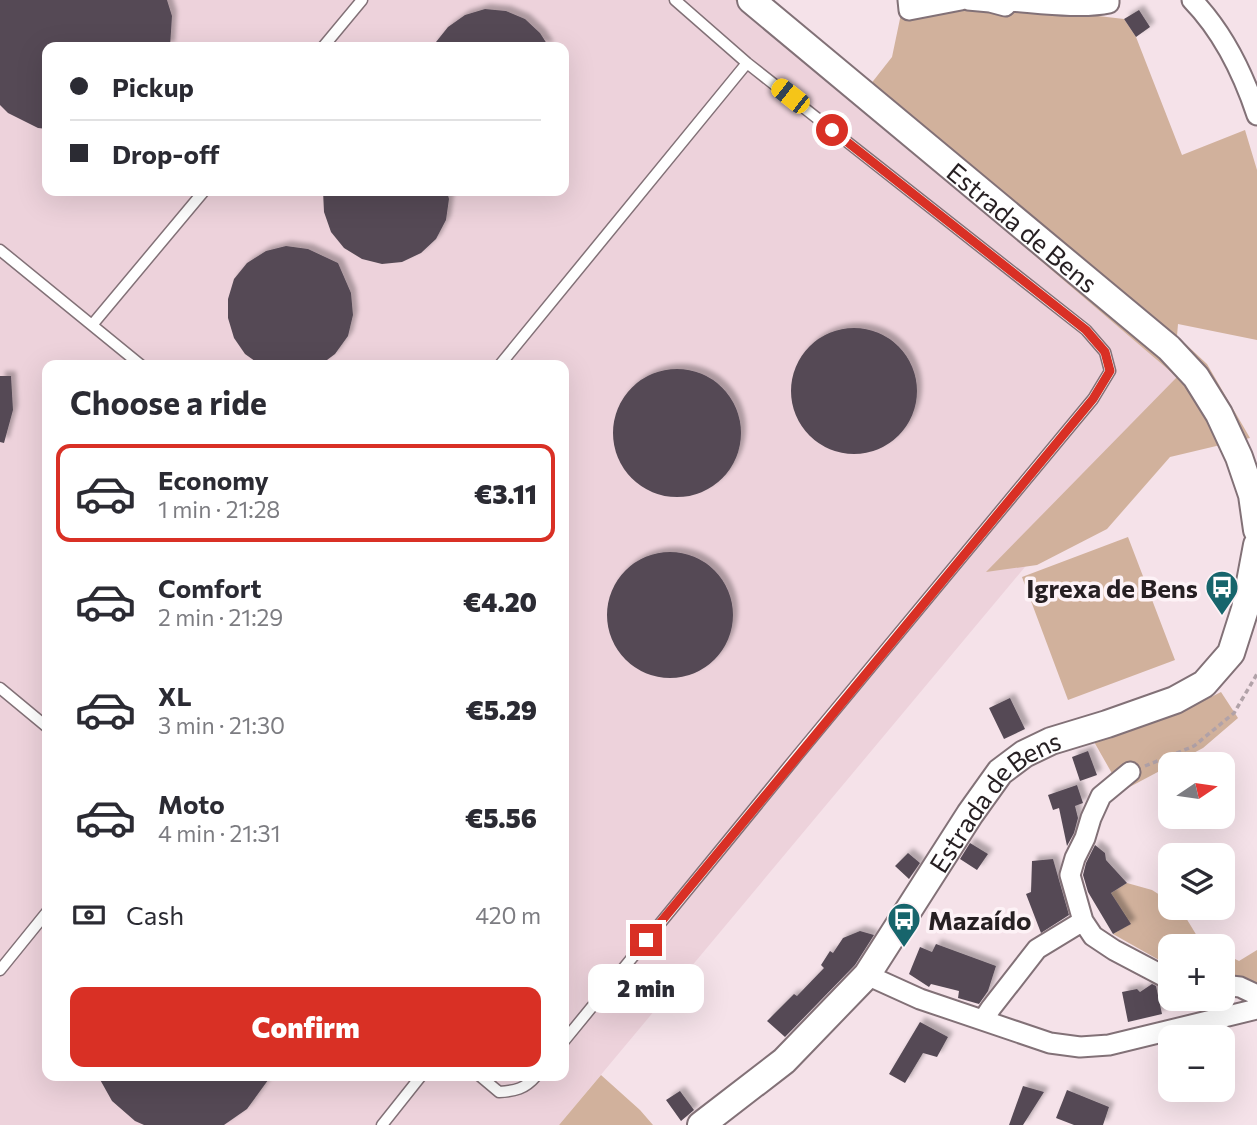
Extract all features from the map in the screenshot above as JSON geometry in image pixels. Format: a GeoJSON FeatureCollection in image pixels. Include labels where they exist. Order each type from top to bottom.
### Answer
{"type":"FeatureCollection","features":[{"type":"Feature","properties":{"kind":"street","name":"Estrada de Bens"},"geometry":{"type":"LineString","coordinates":[[751,0],[1169,348],[1196,377],[1248,461],[1255,493],[1257,530]]}},
{"type":"Feature","properties":{"kind":"street"},"geometry":{"type":"LineString","coordinates":[[908,0],[909,10],[961,0]]}},
{"type":"Feature","properties":{"kind":"street"},"geometry":{"type":"LineString","coordinates":[[968,0],[1004,6],[1010,1],[1101,5],[1109,3],[1109,0]]}},
{"type":"Feature","properties":{"kind":"street"},"geometry":{"type":"LineString","coordinates":[[1192,0],[1227,46],[1245,82],[1257,115]]}},
{"type":"Feature","properties":{"kind":"street","name":"Estrada de Bens"},"geometry":{"type":"LineString","coordinates":[[701,1125],[785,1061],[867,975],[1000,772],[1024,754],[1051,741],[1175,699],[1205,684],[1231,653],[1245,609],[1257,545]]}},
{"type":"Feature","properties":{"kind":"street"},"geometry":{"type":"LineString","coordinates":[[1130,772],[1101,796],[1070,874],[1083,921],[1093,936],[1158,972]]}},
{"type":"Feature","properties":{"kind":"street"},"geometry":{"type":"LineString","coordinates":[[983,1020],[1037,949],[1083,921]]}},
{"type":"Feature","properties":{"kind":"street"},"geometry":{"type":"LineString","coordinates":[[867,975],[920,999],[1050,1043],[1080,1046],[1109,1045],[1257,1009]]}},
{"type":"Feature","properties":{"kind":"street"},"geometry":{"type":"LineString","coordinates":[[1235,986],[1257,995],[1257,1000]]}},
{"type":"Feature","properties":{"kind":"lane"},"geometry":{"type":"LineString","coordinates":[[327,42],[362,0]]}},
{"type":"Feature","properties":{"kind":"lane"},"geometry":{"type":"LineString","coordinates":[[569,1035],[1093,399],[1110,371],[1105,352],[1086,330],[747,63],[675,0]]}},
{"type":"Feature","properties":{"kind":"lane"},"geometry":{"type":"LineString","coordinates":[[504,360],[747,63]]}},
{"type":"Feature","properties":{"kind":"lane"},"geometry":{"type":"LineString","coordinates":[[92,325],[200,196]]}},
{"type":"Feature","properties":{"kind":"lane"},"geometry":{"type":"LineString","coordinates":[[0,250],[135,360]]}},
{"type":"Feature","properties":{"kind":"lane"},"geometry":{"type":"LineString","coordinates":[[0,688],[42,723]]}},
{"type":"Feature","properties":{"kind":"lane"},"geometry":{"type":"LineString","coordinates":[[0,970],[42,918]]}},
{"type":"Feature","properties":{"kind":"lane"},"geometry":{"type":"LineString","coordinates":[[382,1125],[417,1081]]}},
{"type":"Feature","properties":{"kind":"lane"},"geometry":{"type":"LineString","coordinates":[[486,1081],[499,1092],[511,1091],[532,1081]]}},
{"type":"Feature","properties":{"kind":"path"},"geometry":{"type":"LineString","coordinates":[[1130,772],[1194,746],[1234,713],[1257,674]]}},
{"type":"Feature","properties":{"kind":"shaded area"},"geometry":{"type":"Polygon","coordinates":[[[0,0],[735,0],[1181,380],[559,1125],[0,1125],[0,0]]]}},
{"type":"Feature","properties":{"kind":"shaded area"},"geometry":{"type":"Polygon","coordinates":[[[735,0],[772,0],[870,85],[892,57],[901,14],[1030,8],[1124,19],[1136,37],[1182,155],[1245,130],[1257,170],[1257,340],[1178,324],[1177,336],[1207,364],[1250,438],[1170,457],[1107,529],[1037,565],[986,572],[1177,377],[735,0]]]}},
{"type":"Feature","properties":{"kind":"shaded area"},"geometry":{"type":"Polygon","coordinates":[[[1128,537],[1175,660],[1068,700],[1022,577],[1128,537]]]}},
{"type":"Feature","properties":{"kind":"shaded area"},"geometry":{"type":"Polygon","coordinates":[[[1221,692],[1238,718],[1195,752],[1158,752],[1158,772],[1122,791],[1093,740],[1179,713],[1221,692]]]}},
{"type":"Feature","properties":{"kind":"shaded area"},"geometry":{"type":"Polygon","coordinates":[[[1127,883],[1152,890],[1158,894],[1158,920],[1187,920],[1196,934],[1158,934],[1158,959],[1113,934],[1130,924],[1111,893],[1127,883]]]}},
{"type":"Feature","properties":{"kind":"shaded area"},"geometry":{"type":"Polygon","coordinates":[[[1257,950],[1257,988],[1235,982],[1235,959],[1239,961],[1257,950]]]}},
{"type":"Feature","properties":{"kind":"shaded area"},"geometry":{"type":"Polygon","coordinates":[[[601,1075],[640,1110],[653,1125],[559,1125],[601,1075]]]}},
{"type":"Feature","properties":{"kind":"building"},"geometry":{"type":"Polygon","coordinates":[[[0,0],[167,0],[172,16],[170,42],[42,42],[42,128],[8,113],[0,105],[0,0]]]}},
{"type":"Feature","properties":{"kind":"building"},"geometry":{"type":"Polygon","coordinates":[[[485,9],[506,11],[525,19],[546,42],[436,42],[448,27],[465,15],[485,9]]]}},
{"type":"Feature","properties":{"kind":"building"},"geometry":{"type":"Polygon","coordinates":[[[1139,10],[1150,27],[1136,37],[1124,19],[1139,10]]]}},
{"type":"Feature","properties":{"kind":"building"},"geometry":{"type":"Polygon","coordinates":[[[323,196],[448,196],[449,199],[446,220],[436,239],[421,253],[402,262],[382,264],[362,259],[344,248],[331,232],[324,212],[323,196]]]}},
{"type":"Feature","properties":{"kind":"building"},"geometry":{"type":"Polygon","coordinates":[[[286,246],[308,249],[338,263],[351,293],[353,315],[348,336],[327,360],[254,360],[245,354],[234,338],[228,318],[228,299],[234,279],[247,263],[266,251],[286,246]]]}},
{"type":"Feature","properties":{"kind":"building"},"geometry":{"type":"Polygon","coordinates":[[[854,328],[878,333],[898,347],[912,367],[917,391],[912,415],[898,435],[878,449],[854,454],[830,449],[810,435],[796,415],[791,391],[796,367],[810,347],[830,333],[854,328]]]}},
{"type":"Feature","properties":{"kind":"building"},"geometry":{"type":"Polygon","coordinates":[[[677,369],[702,373],[723,387],[737,408],[741,433],[737,458],[723,479],[702,493],[677,497],[652,493],[631,479],[617,458],[613,433],[617,408],[631,387],[652,373],[677,369]]]}},
{"type":"Feature","properties":{"kind":"building"},"geometry":{"type":"Polygon","coordinates":[[[0,376],[11,376],[13,410],[4,443],[0,442],[0,376]]]}},
{"type":"Feature","properties":{"kind":"building"},"geometry":{"type":"Polygon","coordinates":[[[670,552],[694,557],[714,571],[728,591],[733,615],[728,639],[714,659],[694,673],[670,678],[646,673],[626,659],[612,639],[607,615],[612,591],[626,571],[646,557],[670,552]]]}},
{"type":"Feature","properties":{"kind":"building"},"geometry":{"type":"Polygon","coordinates":[[[1010,698],[1025,729],[1004,739],[989,708],[1010,698]]]}},
{"type":"Feature","properties":{"kind":"building"},"geometry":{"type":"Polygon","coordinates":[[[1088,751],[1097,775],[1080,781],[1072,757],[1088,751]]]}},
{"type":"Feature","properties":{"kind":"building"},"geometry":{"type":"Polygon","coordinates":[[[1077,785],[1083,803],[1075,806],[1078,818],[1067,846],[1059,808],[1053,810],[1048,795],[1077,785]]]}},
{"type":"Feature","properties":{"kind":"building"},"geometry":{"type":"Polygon","coordinates":[[[970,843],[988,854],[977,870],[960,859],[970,843]]]}},
{"type":"Feature","properties":{"kind":"building"},"geometry":{"type":"Polygon","coordinates":[[[1095,845],[1105,853],[1106,860],[1127,883],[1111,893],[1131,924],[1113,934],[1088,892],[1083,875],[1095,845]]]}},
{"type":"Feature","properties":{"kind":"building"},"geometry":{"type":"Polygon","coordinates":[[[908,853],[920,863],[909,879],[895,866],[908,853]]]}},
{"type":"Feature","properties":{"kind":"building"},"geometry":{"type":"Polygon","coordinates":[[[1053,859],[1069,915],[1041,933],[1026,894],[1031,892],[1032,861],[1053,859]]]}},
{"type":"Feature","properties":{"kind":"building"},"geometry":{"type":"Polygon","coordinates":[[[860,931],[874,935],[855,965],[785,1037],[767,1021],[794,994],[797,996],[824,968],[821,965],[843,938],[860,931]]]}},
{"type":"Feature","properties":{"kind":"building"},"geometry":{"type":"Polygon","coordinates":[[[936,944],[996,966],[988,991],[979,1004],[958,998],[959,991],[931,984],[929,987],[909,974],[920,947],[932,952],[936,944]]]}},
{"type":"Feature","properties":{"kind":"building"},"geometry":{"type":"Polygon","coordinates":[[[1152,984],[1156,986],[1158,1011],[1162,1014],[1128,1022],[1122,992],[1137,989],[1140,992],[1152,984]]]}},
{"type":"Feature","properties":{"kind":"building"},"geometry":{"type":"Polygon","coordinates":[[[920,1022],[948,1037],[937,1057],[923,1053],[905,1083],[889,1074],[920,1022]]]}},
{"type":"Feature","properties":{"kind":"building"},"geometry":{"type":"Polygon","coordinates":[[[101,1081],[267,1081],[247,1109],[224,1125],[144,1125],[135,1121],[112,1101],[101,1081]]]}},
{"type":"Feature","properties":{"kind":"building"},"geometry":{"type":"Polygon","coordinates":[[[1023,1086],[1044,1092],[1023,1125],[1009,1125],[1023,1086]]]}},
{"type":"Feature","properties":{"kind":"building"},"geometry":{"type":"Polygon","coordinates":[[[1067,1090],[1109,1107],[1103,1125],[1074,1125],[1056,1118],[1067,1090]]]}},
{"type":"Feature","properties":{"kind":"building"},"geometry":{"type":"Polygon","coordinates":[[[680,1091],[694,1110],[681,1121],[666,1100],[680,1091]]]}},
{"type":"Feature","properties":{"kind":"place","name":"Igrexa de Bens"},"geometry":{"type":"Point","coordinates":[1222,617]}},
{"type":"Feature","properties":{"kind":"place","name":"Mazaído"},"geometry":{"type":"Point","coordinates":[904,949]}},
{"type":"Feature","properties":{"kind":"route"},"geometry":{"type":"LineString","coordinates":[[646,940],[1093,399],[1110,371],[1105,352],[1086,330],[832,130]]}}]}
